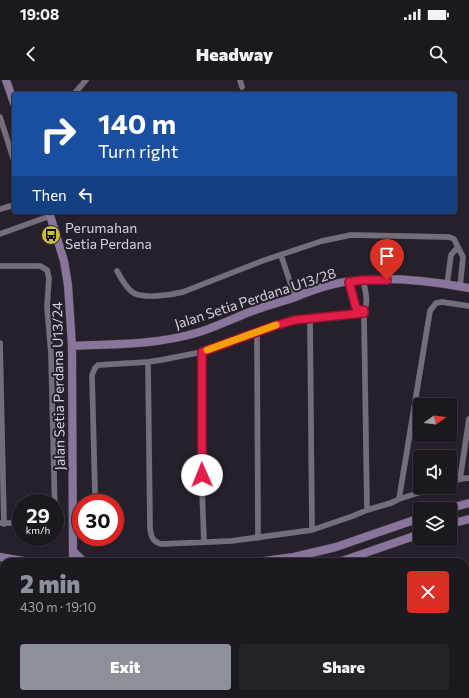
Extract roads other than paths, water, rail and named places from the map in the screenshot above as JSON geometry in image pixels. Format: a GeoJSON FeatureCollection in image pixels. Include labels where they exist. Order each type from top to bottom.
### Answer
{"type":"FeatureCollection","features":[{"type":"Feature","properties":{"kind":"street"},"geometry":{"type":"LineString","coordinates":[[7,80],[12,96]]}},
{"type":"Feature","properties":{"kind":"street"},"geometry":{"type":"LineString","coordinates":[[76,92],[86,80]]}},
{"type":"Feature","properties":{"kind":"street"},"geometry":{"type":"LineString","coordinates":[[240,80],[242,88]]}},
{"type":"Feature","properties":{"kind":"street"},"geometry":{"type":"LineString","coordinates":[[0,117],[12,155]]}},
{"type":"Feature","properties":{"kind":"street"},"geometry":{"type":"LineString","coordinates":[[0,209],[12,206]]}},
{"type":"Feature","properties":{"kind":"street"},"geometry":{"type":"LineString","coordinates":[[0,234],[49,214]]}},
{"type":"Feature","properties":{"kind":"street","name":"Jalan Setia Perdana U13/24"},"geometry":{"type":"LineString","coordinates":[[49,214],[64,261],[68,285],[72,346],[73,558]]}},
{"type":"Feature","properties":{"kind":"street"},"geometry":{"type":"LineString","coordinates":[[117,271],[131,292],[135,294],[142,296],[173,294],[183,292],[322,241],[351,235],[449,237],[454,239],[457,248],[463,257],[460,287]]}},
{"type":"Feature","properties":{"kind":"street"},"geometry":{"type":"LineString","coordinates":[[447,285],[451,255],[457,248]]}},
{"type":"Feature","properties":{"kind":"street"},"geometry":{"type":"LineString","coordinates":[[281,255],[295,297]]}},
{"type":"Feature","properties":{"kind":"street"},"geometry":{"type":"LineString","coordinates":[[0,266],[40,266],[44,267],[48,274],[47,307],[52,361],[55,494]]}},
{"type":"Feature","properties":{"kind":"street"},"geometry":{"type":"LineString","coordinates":[[363,280],[367,301],[367,306],[364,312],[367,510]]}},
{"type":"Feature","properties":{"kind":"street","name":"Jalan Setia Perdana U13/28"},"geometry":{"type":"LineString","coordinates":[[72,346],[150,343],[196,333],[250,312],[331,285],[349,282],[363,280],[398,280],[469,288]]}},
{"type":"Feature","properties":{"kind":"street"},"geometry":{"type":"LineString","coordinates":[[349,282],[356,308],[364,312]]}},
{"type":"Feature","properties":{"kind":"street"},"geometry":{"type":"LineString","coordinates":[[399,499],[430,311],[436,303],[442,302],[469,306]]}},
{"type":"Feature","properties":{"kind":"street"},"geometry":{"type":"LineString","coordinates":[[95,494],[92,375],[98,365],[148,362],[202,352],[274,326],[310,318],[364,312]]}},
{"type":"Feature","properties":{"kind":"street"},"geometry":{"type":"LineString","coordinates":[[310,318],[312,530]]}},
{"type":"Feature","properties":{"kind":"street"},"geometry":{"type":"LineString","coordinates":[[71,331],[76,338],[85,345],[72,359]]}},
{"type":"Feature","properties":{"kind":"street"},"geometry":{"type":"LineString","coordinates":[[258,331],[258,538]]}},
{"type":"Feature","properties":{"kind":"street"},"geometry":{"type":"LineString","coordinates":[[0,343],[2,523],[12,524]]}},
{"type":"Feature","properties":{"kind":"street"},"geometry":{"type":"LineString","coordinates":[[202,352],[201,462],[204,542]]}},
{"type":"Feature","properties":{"kind":"street"},"geometry":{"type":"LineString","coordinates":[[148,362],[151,535],[153,540],[160,544],[231,541],[312,530],[415,494]]}},
{"type":"Feature","properties":{"kind":"street"},"geometry":{"type":"LineString","coordinates":[[460,479],[469,419]]}},
{"type":"Feature","properties":{"kind":"street"},"geometry":{"type":"LineString","coordinates":[[457,480],[469,478]]}},
{"type":"Feature","properties":{"kind":"street"},"geometry":{"type":"LineString","coordinates":[[457,506],[469,503]]}},
{"type":"Feature","properties":{"kind":"street"},"geometry":{"type":"LineString","coordinates":[[457,522],[469,518]]}},
{"type":"Feature","properties":{"kind":"street"},"geometry":{"type":"LineString","coordinates":[[287,558],[336,547],[413,520]]}},
{"type":"Feature","properties":{"kind":"street"},"geometry":{"type":"LineString","coordinates":[[351,558],[413,536]]}},
{"type":"Feature","properties":{"kind":"street"},"geometry":{"type":"LineString","coordinates":[[70,558],[73,551],[80,558]]}},
{"type":"Feature","properties":{"kind":"place","name":"Perumahan Setia Perdana"},"geometry":{"type":"Point","coordinates":[51,235]}}]}
